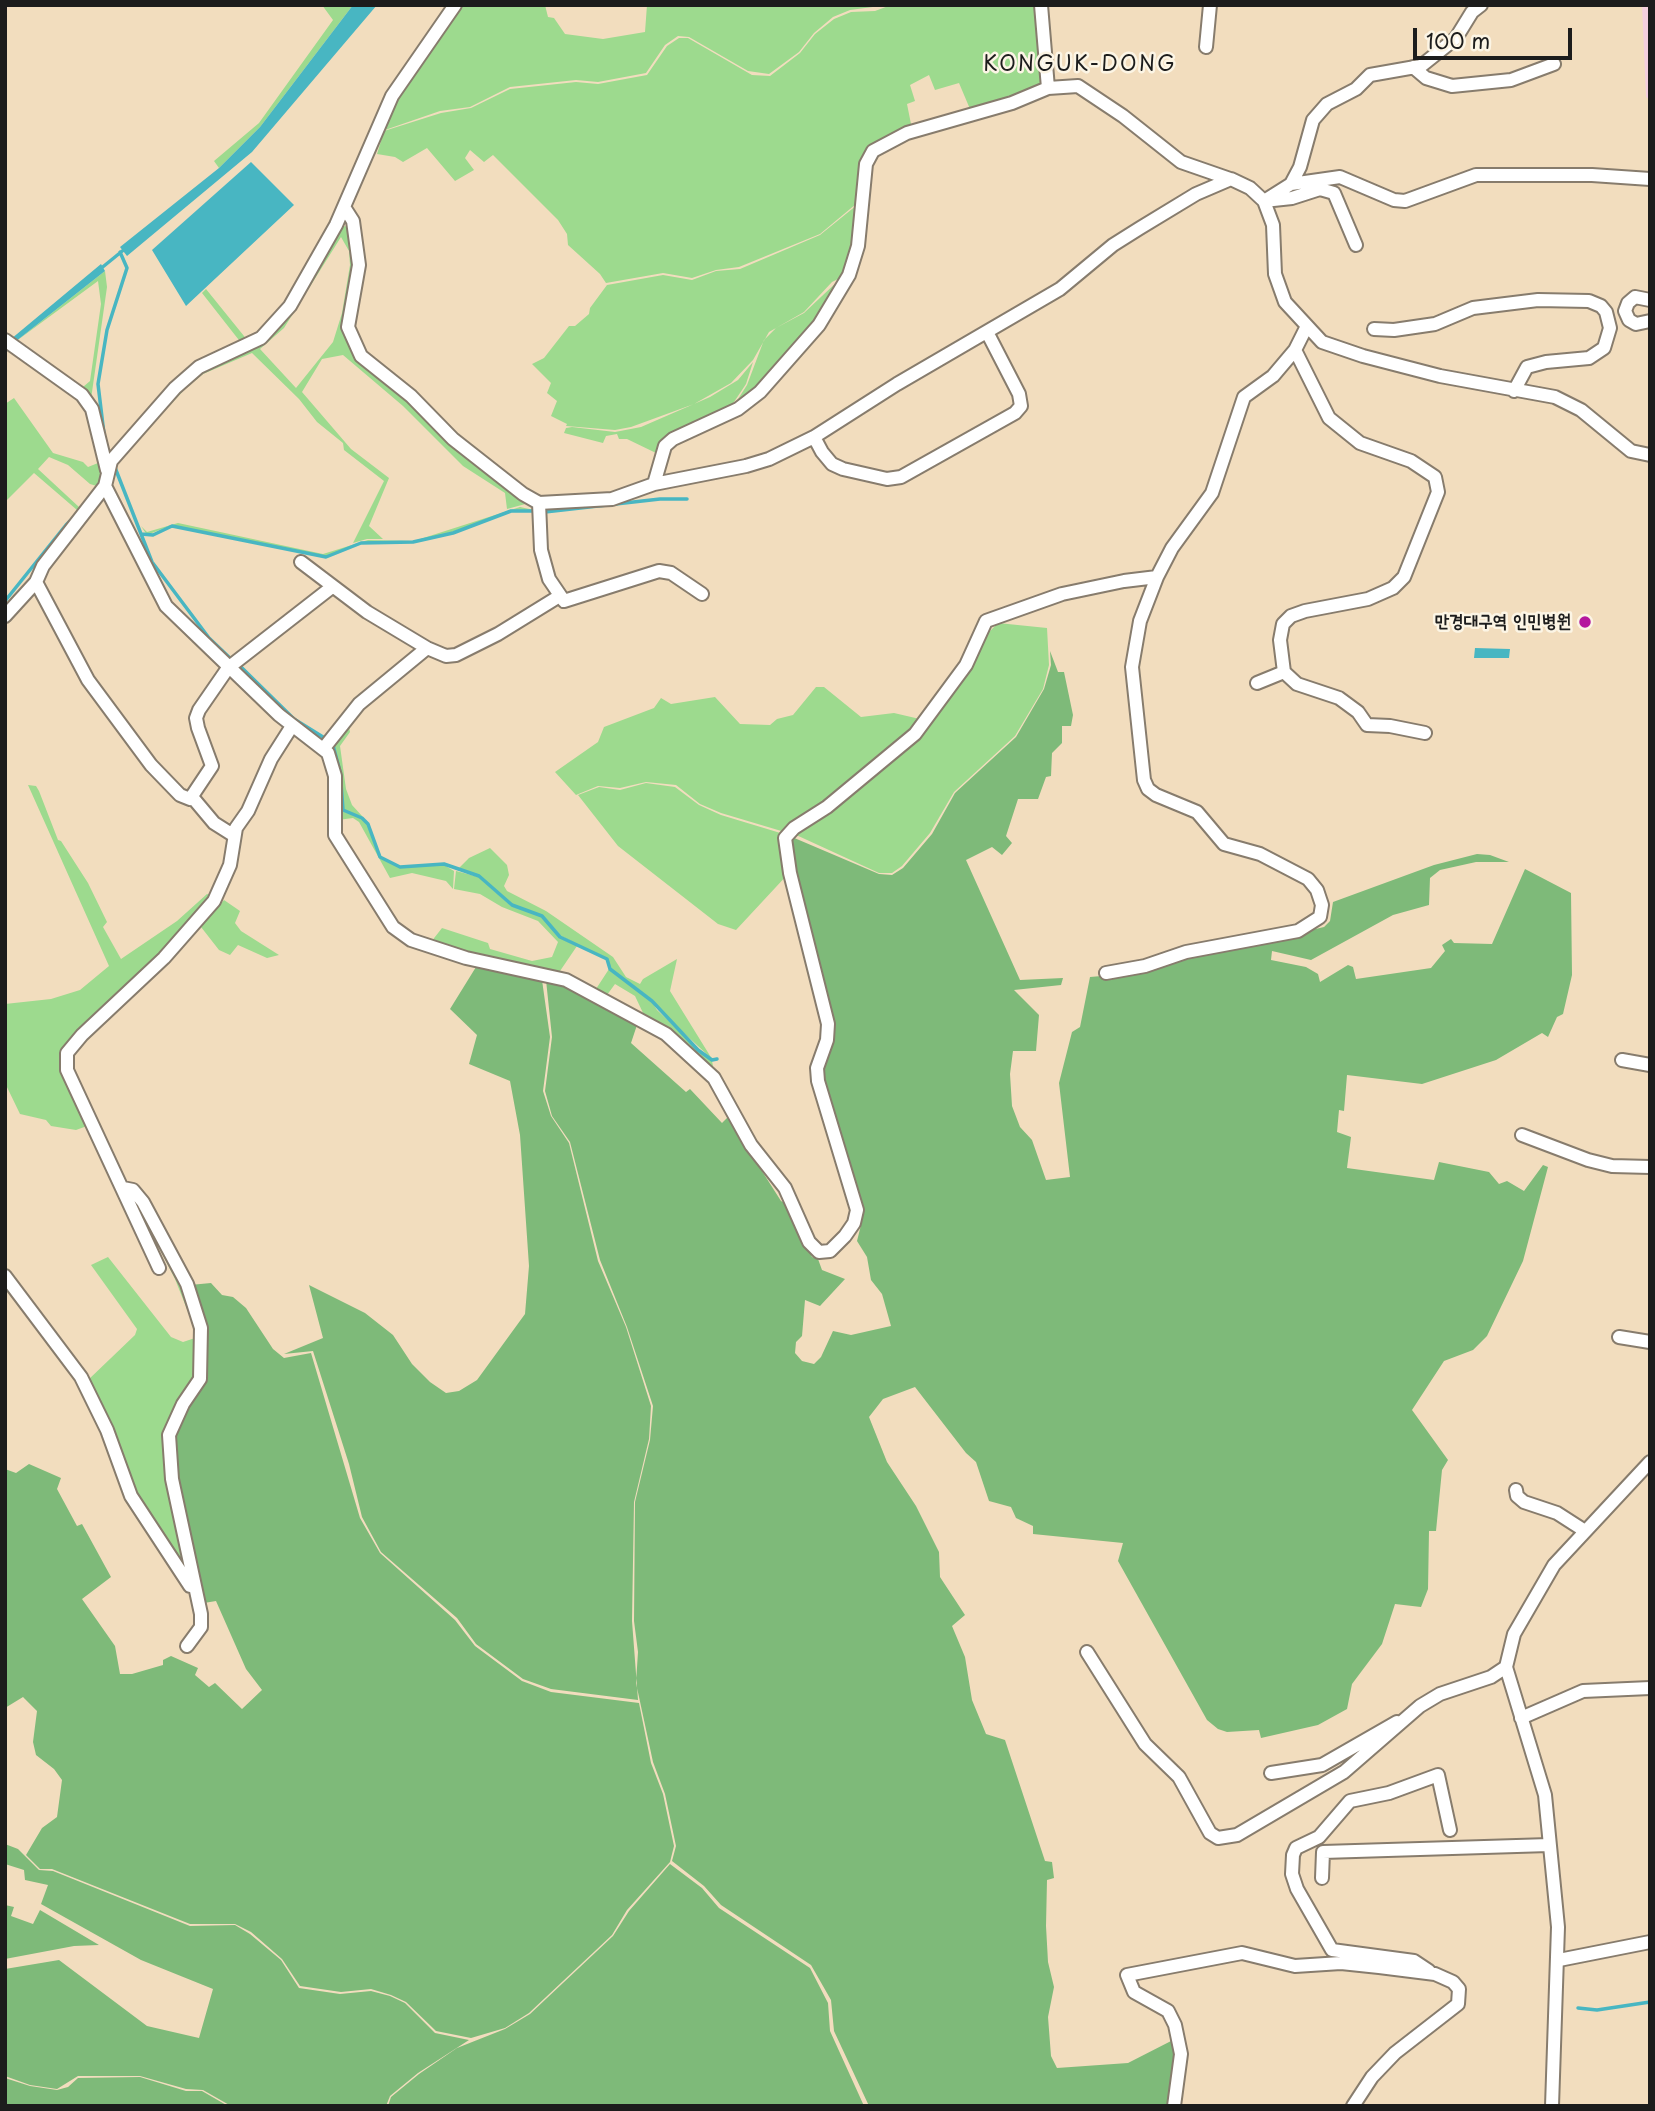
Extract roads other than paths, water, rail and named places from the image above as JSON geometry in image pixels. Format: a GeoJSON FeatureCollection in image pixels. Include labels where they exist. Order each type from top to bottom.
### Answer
{"type":"FeatureCollection","features":[{"type":"Feature","properties":{"kind":"street"},"geometry":{"type":"LineString","coordinates":[[5,616],[36,582],[43,566],[106,480],[111,461],[182,381],[199,367],[261,338],[276,323],[316,263],[344,207],[392,96],[455,5]]}},
{"type":"Feature","properties":{"kind":"street"},"geometry":{"type":"LineString","coordinates":[[1041,5],[1048,88]]}},
{"type":"Feature","properties":{"kind":"street"},"geometry":{"type":"LineString","coordinates":[[1206,47],[1210,5]]}},
{"type":"Feature","properties":{"kind":"street"},"geometry":{"type":"LineString","coordinates":[[1291,184],[1300,167],[1313,120],[1327,104],[1356,89],[1370,75],[1421,66],[1456,38],[1472,12],[1481,5]]}},
{"type":"Feature","properties":{"kind":"street"},"geometry":{"type":"LineString","coordinates":[[1413,67],[1426,78],[1452,86],[1511,80],[1554,64]]}},
{"type":"Feature","properties":{"kind":"street"},"geometry":{"type":"LineString","coordinates":[[654,484],[665,446],[673,439],[738,409],[760,392],[819,326],[841,292],[858,246],[866,164],[873,151],[907,133],[1012,103],[1048,88],[1078,86],[1181,162],[1231,179],[1250,188],[1264,201],[1273,225],[1273,257],[1279,287],[1293,314],[1322,342],[1363,356],[1564,401],[1581,410],[1631,451],[1650,455]]}},
{"type":"Feature","properties":{"kind":"street"},"geometry":{"type":"LineString","coordinates":[[1264,201],[1291,184],[1311,178],[1340,177],[1394,200],[1405,201],[1476,176],[1592,175],[1650,179]]}},
{"type":"Feature","properties":{"kind":"street"},"geometry":{"type":"LineString","coordinates":[[344,207],[353,221],[359,265],[348,327],[361,356],[411,396],[453,439],[523,494],[539,503],[612,499],[654,484],[769,459],[814,437],[897,384],[1078,277],[1101,254],[1196,194],[1231,179]]}},
{"type":"Feature","properties":{"kind":"street"},"geometry":{"type":"LineString","coordinates":[[1264,201],[1327,190],[1334,193],[1356,245]]}},
{"type":"Feature","properties":{"kind":"street"},"geometry":{"type":"LineString","coordinates":[[1626,316],[1626,307],[1631,299],[1639,296],[1650,300]]}},
{"type":"Feature","properties":{"kind":"street"},"geometry":{"type":"LineString","coordinates":[[1374,329],[1394,330],[1435,324],[1473,308],[1538,300],[1589,302],[1601,306],[1609,320],[1609,339],[1604,348],[1589,358],[1546,362],[1527,367],[1514,391]]}},
{"type":"Feature","properties":{"kind":"street"},"geometry":{"type":"LineString","coordinates":[[1609,320],[1626,316]]}},
{"type":"Feature","properties":{"kind":"street"},"geometry":{"type":"LineString","coordinates":[[1626,316],[1636,324],[1650,321]]}},
{"type":"Feature","properties":{"kind":"street"},"geometry":{"type":"LineString","coordinates":[[1106,973],[1145,966],[1186,952],[1298,931],[1320,917],[1322,905],[1317,890],[1308,879],[1260,854],[1224,844],[1197,812],[1156,795],[1144,780],[1132,667],[1140,621],[1157,577],[1172,548],[1212,493],[1244,397],[1273,376],[1295,350],[1306,328]]}},
{"type":"Feature","properties":{"kind":"street"},"geometry":{"type":"LineString","coordinates":[[814,437],[832,464],[887,479],[915,470],[1015,413],[1021,406],[1018,394],[987,332]]}},
{"type":"Feature","properties":{"kind":"street"},"geometry":{"type":"LineString","coordinates":[[5,340],[82,395],[92,409],[106,480],[166,606],[228,668],[292,726],[324,748],[335,776],[335,835],[393,927],[411,940],[466,958],[566,980],[666,1034],[713,1078],[751,1145],[785,1188],[811,1246],[816,1251],[824,1252],[845,1236],[854,1223],[857,1210],[818,1081],[817,1068],[827,1040],[828,1024],[790,873],[785,838],[915,734],[966,665],[986,621],[1062,594],[1157,577]]}},
{"type":"Feature","properties":{"kind":"street"},"geometry":{"type":"LineString","coordinates":[[1295,350],[1323,409],[1339,429],[1360,443],[1411,461],[1435,477],[1438,492],[1404,577],[1393,588],[1368,599],[1305,611],[1291,616],[1283,624],[1280,640],[1284,672],[1297,684],[1339,698],[1358,712],[1367,725],[1425,733]]}},
{"type":"Feature","properties":{"kind":"street"},"geometry":{"type":"LineString","coordinates":[[539,503],[541,550],[549,579],[558,597],[564,601],[659,572],[671,573],[702,594]]}},
{"type":"Feature","properties":{"kind":"street"},"geometry":{"type":"LineString","coordinates":[[301,562],[332,587],[427,648],[446,656],[456,655],[498,634],[558,597]]}},
{"type":"Feature","properties":{"kind":"street"},"geometry":{"type":"LineString","coordinates":[[36,582],[88,680],[151,765],[180,795],[193,798],[214,823],[233,835]]}},
{"type":"Feature","properties":{"kind":"street"},"geometry":{"type":"LineString","coordinates":[[193,798],[212,766],[196,718],[228,668],[332,587]]}},
{"type":"Feature","properties":{"kind":"street"},"geometry":{"type":"LineString","coordinates":[[324,748],[359,704],[427,648]]}},
{"type":"Feature","properties":{"kind":"street"},"geometry":{"type":"LineString","coordinates":[[1257,683],[1284,672]]}},
{"type":"Feature","properties":{"kind":"street"},"geometry":{"type":"LineString","coordinates":[[159,1268],[67,1070],[67,1053],[82,1035],[164,958],[208,910],[221,890],[230,865],[233,835],[248,811],[271,759],[292,726]]}},
{"type":"Feature","properties":{"kind":"street"},"geometry":{"type":"LineString","coordinates":[[1622,1060],[1650,1065]]}},
{"type":"Feature","properties":{"kind":"street"},"geometry":{"type":"LineString","coordinates":[[1522,1135],[1588,1160],[1612,1166],[1650,1167]]}},
{"type":"Feature","properties":{"kind":"street"},"geometry":{"type":"LineString","coordinates":[[123,1188],[133,1191],[143,1202],[187,1284],[201,1328],[200,1379],[176,1417],[169,1435],[169,1455],[201,1614],[201,1627],[187,1646]]}},
{"type":"Feature","properties":{"kind":"street"},"geometry":{"type":"LineString","coordinates":[[5,1276],[81,1377],[107,1430],[131,1496],[187,1579],[201,1614]]}},
{"type":"Feature","properties":{"kind":"street"},"geometry":{"type":"LineString","coordinates":[[1619,1337],[1650,1342]]}},
{"type":"Feature","properties":{"kind":"street"},"geometry":{"type":"LineString","coordinates":[[1552,2106],[1559,1960],[1549,1845],[1541,1777],[1506,1667],[1514,1634],[1544,1580],[1585,1531],[1650,1462]]}},
{"type":"Feature","properties":{"kind":"street"},"geometry":{"type":"LineString","coordinates":[[1516,1490],[1517,1496],[1524,1502],[1557,1513],[1585,1531]]}},
{"type":"Feature","properties":{"kind":"street"},"geometry":{"type":"LineString","coordinates":[[1087,1652],[1145,1744],[1179,1777],[1210,1833],[1218,1838],[1237,1835],[1335,1778],[1389,1737],[1409,1715]]}},
{"type":"Feature","properties":{"kind":"street"},"geometry":{"type":"LineString","coordinates":[[1271,1773],[1322,1765],[1409,1715],[1440,1693],[1491,1677],[1506,1667]]}},
{"type":"Feature","properties":{"kind":"street"},"geometry":{"type":"LineString","coordinates":[[1521,1718],[1554,1705],[1567,1695],[1583,1691],[1650,1688]]}},
{"type":"Feature","properties":{"kind":"street"},"geometry":{"type":"LineString","coordinates":[[1353,2106],[1372,2077],[1395,2053],[1458,2004],[1459,1989],[1454,1982],[1414,1961],[1332,1950],[1297,1888],[1292,1874],[1293,1855],[1296,1848],[1319,1837],[1350,1801],[1389,1793],[1438,1775],[1450,1830]]}},
{"type":"Feature","properties":{"kind":"street"},"geometry":{"type":"LineString","coordinates":[[1322,1878],[1324,1852],[1549,1845]]}},
{"type":"Feature","properties":{"kind":"street"},"geometry":{"type":"LineString","coordinates":[[1559,1960],[1650,1942]]}},
{"type":"Feature","properties":{"kind":"street"},"geometry":{"type":"LineString","coordinates":[[1174,2106],[1181,2054],[1175,2025],[1168,2011],[1134,1992],[1127,1975],[1242,1953],[1295,1966],[1340,1964],[1435,1974]]}},
{"type":"Feature","properties":{"kind":"water"},"geometry":{"type":"Polygon","coordinates":[[[353,5],[377,5],[252,152],[127,256],[120,247],[219,168],[260,127],[353,5]]]}},
{"type":"Feature","properties":{"kind":"water"},"geometry":{"type":"Polygon","coordinates":[[[251,162],[294,205],[186,306],[152,250],[251,162]]]}},
{"type":"Feature","properties":{"kind":"water"},"geometry":{"type":"Polygon","coordinates":[[[101,264],[105,271],[15,342],[11,339],[101,264]]]}},
{"type":"Feature","properties":{"kind":"water"},"geometry":{"type":"Polygon","coordinates":[[[1475,648],[1510,649],[1509,658],[1474,658],[1475,648]]]}},
{"type":"Feature","properties":{"kind":"waterway"},"geometry":{"type":"LineString","coordinates":[[99,270],[126,248]]}},
{"type":"Feature","properties":{"kind":"waterway"},"geometry":{"type":"LineString","coordinates":[[104,434],[98,384],[107,330],[127,268],[120,252]]}},
{"type":"Feature","properties":{"kind":"waterway"},"geometry":{"type":"LineString","coordinates":[[114,465],[152,562],[209,638],[232,660]]}},
{"type":"Feature","properties":{"kind":"waterway"},"geometry":{"type":"LineString","coordinates":[[545,512],[660,499],[687,499]]}},
{"type":"Feature","properties":{"kind":"waterway"},"geometry":{"type":"LineString","coordinates":[[5,601],[81,510]]}},
{"type":"Feature","properties":{"kind":"waterway"},"geometry":{"type":"LineString","coordinates":[[141,534],[153,535],[172,526],[326,557],[361,543],[413,542],[453,533],[511,511],[535,511]]}},
{"type":"Feature","properties":{"kind":"waterway"},"geometry":{"type":"LineString","coordinates":[[241,667],[294,719],[323,737]]}},
{"type":"Feature","properties":{"kind":"waterway"},"geometry":{"type":"LineString","coordinates":[[333,745],[340,772]]}},
{"type":"Feature","properties":{"kind":"waterway"},"geometry":{"type":"LineString","coordinates":[[341,783],[343,810],[362,818],[368,824],[380,857],[400,867],[444,864],[479,876],[512,905],[542,916],[560,937],[607,959],[610,969],[652,1001],[698,1050],[712,1060],[717,1059]]}},
{"type":"Feature","properties":{"kind":"waterway"},"geometry":{"type":"LineString","coordinates":[[1578,2008],[1597,2010],[1650,2002]]}},
{"type":"Feature","properties":{"kind":"place","name":"만경대구역 인민병원"},"geometry":{"type":"Point","coordinates":[1585,622]}},
{"type":"Feature","properties":{"kind":"district","name":"KONGUK-DONG"},"geometry":{"type":"Point","coordinates":[1080,65]}}]}
